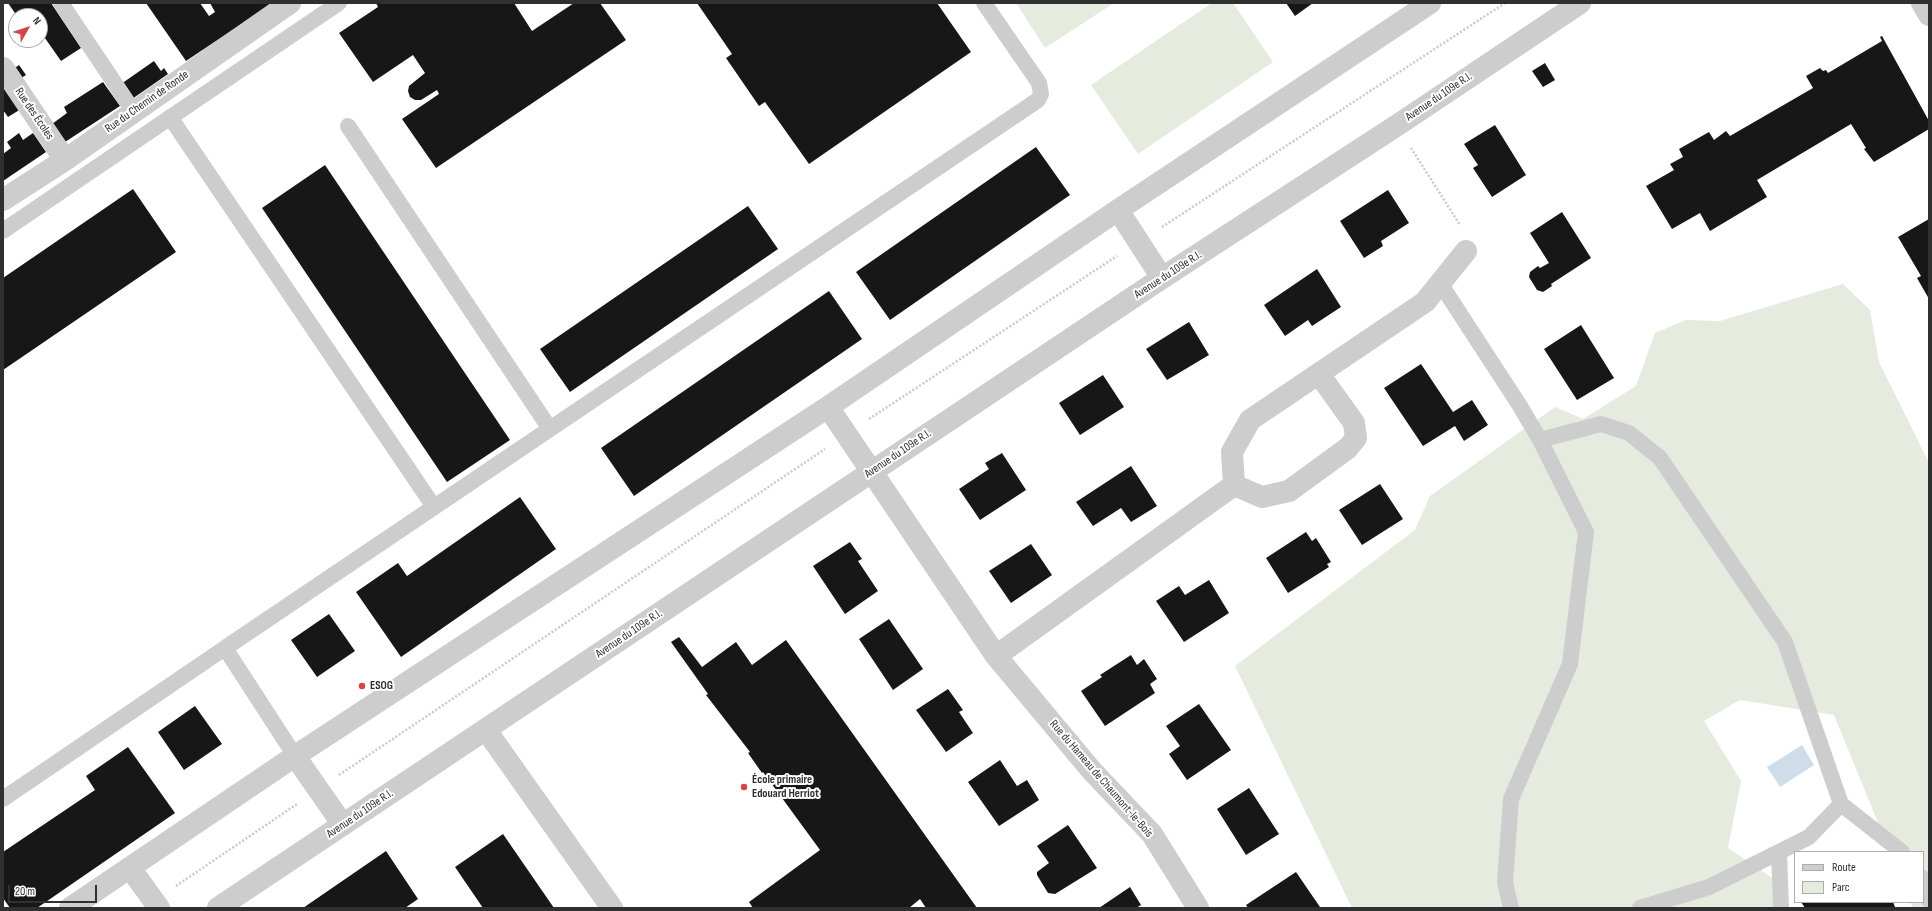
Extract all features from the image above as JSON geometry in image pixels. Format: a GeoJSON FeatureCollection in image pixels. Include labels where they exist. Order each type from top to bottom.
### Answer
{"type":"FeatureCollection","features":[{"type":"Feature","properties":{"kind":"street"},"geometry":{"type":"LineString","coordinates":[[70,908],[295,756],[828,407],[1118,210],[1430,3]]}},
{"type":"Feature","properties":{"kind":"street","name":"Avenue du 109e R.I."},"geometry":{"type":"LineString","coordinates":[[218,908],[1162,278],[1396,126],[1580,3]]}},
{"type":"Feature","properties":{"kind":"street"},"geometry":{"type":"LineString","coordinates":[[1922,3],[1929,15]]}},
{"type":"Feature","properties":{"kind":"street","name":"Rue du Chemin de Ronde"},"geometry":{"type":"LineString","coordinates":[[3,200],[65,160],[287,4]]}},
{"type":"Feature","properties":{"kind":"street","name":"Rue des Écoles"},"geometry":{"type":"LineString","coordinates":[[3,68],[65,160]]}},
{"type":"Feature","properties":{"kind":"street"},"geometry":{"type":"LineString","coordinates":[[1118,210],[1162,278]]}},
{"type":"Feature","properties":{"kind":"street"},"geometry":{"type":"LineString","coordinates":[[1234,485],[1232,452],[1250,420],[1425,302],[1466,252]]}},
{"type":"Feature","properties":{"kind":"street"},"geometry":{"type":"LineString","coordinates":[[1234,485],[1262,497],[1289,491],[1348,448],[1356,438],[1354,423],[1319,374]]}},
{"type":"Feature","properties":{"kind":"street","name":"Rue du Hameau de Chaumont-le-Bois"},"geometry":{"type":"LineString","coordinates":[[828,407],[996,656],[1092,771],[1152,834],[1198,908]]}},
{"type":"Feature","properties":{"kind":"street"},"geometry":{"type":"LineString","coordinates":[[996,656],[1234,485]]}},
{"type":"Feature","properties":{"kind":"street"},"geometry":{"type":"LineString","coordinates":[[486,730],[612,908]]}},
{"type":"Feature","properties":{"kind":"street"},"geometry":{"type":"LineString","coordinates":[[295,756],[343,825]]}},
{"type":"Feature","properties":{"kind":"street"},"geometry":{"type":"LineString","coordinates":[[130,868],[157,904]]}},
{"type":"Feature","properties":{"kind":"lane"},"geometry":{"type":"LineString","coordinates":[[61,3],[134,112]]}},
{"type":"Feature","properties":{"kind":"lane"},"geometry":{"type":"LineString","coordinates":[[3,231],[170,116],[339,3]]}},
{"type":"Feature","properties":{"kind":"lane"},"geometry":{"type":"LineString","coordinates":[[3,799],[434,506],[1038,100],[1041,94],[1039,84],[984,3]]}},
{"type":"Feature","properties":{"kind":"lane"},"geometry":{"type":"LineString","coordinates":[[170,116],[434,506]]}},
{"type":"Feature","properties":{"kind":"lane"},"geometry":{"type":"LineString","coordinates":[[348,126],[550,429]]}},
{"type":"Feature","properties":{"kind":"lane"},"geometry":{"type":"LineString","coordinates":[[1440,283],[1520,406],[1540,440],[1586,532],[1570,664],[1511,799],[1505,882],[1511,908]]}},
{"type":"Feature","properties":{"kind":"lane"},"geometry":{"type":"LineString","coordinates":[[1540,440],[1601,424],[1628,433],[1660,458],[1784,642],[1841,804],[1901,851]]}},
{"type":"Feature","properties":{"kind":"lane"},"geometry":{"type":"LineString","coordinates":[[225,648],[295,756]]}},
{"type":"Feature","properties":{"kind":"lane"},"geometry":{"type":"LineString","coordinates":[[1640,908],[1709,887],[1809,837],[1841,804]]}},
{"type":"Feature","properties":{"kind":"lane"},"geometry":{"type":"LineString","coordinates":[[1779,852],[1781,908]]}},
{"type":"Feature","properties":{"kind":"lane"},"geometry":{"type":"LineString","coordinates":[[1924,880],[1927,886],[1929,900]]}},
{"type":"Feature","properties":{"kind":"path"},"geometry":{"type":"LineString","coordinates":[[157,904],[318,790],[847,434],[1505,3]]}},
{"type":"Feature","properties":{"kind":"path"},"geometry":{"type":"LineString","coordinates":[[1396,126],[1465,232],[1466,252]]}},
{"type":"Feature","properties":{"kind":"green space"},"geometry":{"type":"Polygon","coordinates":[[[1016,3],[1114,3],[1045,48],[1016,3]]]}},
{"type":"Feature","properties":{"kind":"green space"},"geometry":{"type":"Polygon","coordinates":[[[1212,3],[1233,3],[1273,62],[1138,154],[1091,85],[1212,3]]]}},
{"type":"Feature","properties":{"kind":"green space"},"geometry":{"type":"Polygon","coordinates":[[[1843,284],[1870,310],[1879,362],[1929,463],[1929,908],[1913,908],[1910,903],[1924,903],[1924,851],[1890,851],[1834,715],[1740,700],[1704,721],[1741,781],[1728,848],[1772,878],[1774,908],[1352,908],[1235,666],[1415,530],[1430,496],[1555,407],[1583,419],[1636,386],[1655,333],[1686,320],[1720,321],[1843,284]]]}},
{"type":"Feature","properties":{"kind":"water"},"geometry":{"type":"Polygon","coordinates":[[[1802,745],[1814,765],[1780,787],[1767,767],[1802,745]]]}},
{"type":"Feature","properties":{"kind":"building"},"geometry":{"type":"Polygon","coordinates":[[[8,3],[51,3],[81,48],[61,61],[48,42],[48,8],[11,8],[8,3]]]}},
{"type":"Feature","properties":{"kind":"building"},"geometry":{"type":"Polygon","coordinates":[[[146,3],[200,3],[209,16],[215,12],[210,3],[268,3],[270,5],[186,61],[146,3]]]}},
{"type":"Feature","properties":{"kind":"building"},"geometry":{"type":"Polygon","coordinates":[[[376,3],[514,3],[532,31],[574,3],[600,3],[626,40],[436,168],[402,119],[439,94],[437,90],[421,100],[415,100],[410,97],[408,91],[409,86],[425,73],[413,55],[373,82],[339,33],[378,7],[376,3]]]}},
{"type":"Feature","properties":{"kind":"building"},"geometry":{"type":"Polygon","coordinates":[[[697,3],[937,3],[971,52],[809,164],[765,102],[759,106],[726,58],[732,54],[697,3]]]}},
{"type":"Feature","properties":{"kind":"building"},"geometry":{"type":"Polygon","coordinates":[[[1286,3],[1313,3],[1295,16],[1286,3]]]}},
{"type":"Feature","properties":{"kind":"building"},"geometry":{"type":"Polygon","coordinates":[[[1882,36],[1929,121],[1929,129],[1874,162],[1864,149],[1866,148],[1851,124],[1757,180],[1767,197],[1710,231],[1700,213],[1672,229],[1646,186],[1674,170],[1670,164],[1683,157],[1679,149],[1709,132],[1714,140],[1726,131],[1730,136],[1813,88],[1806,76],[1820,68],[1823,71],[1826,70],[1828,73],[1882,41],[1880,37],[1882,36]]]}},
{"type":"Feature","properties":{"kind":"building"},"geometry":{"type":"Polygon","coordinates":[[[154,61],[161,71],[164,68],[168,74],[132,99],[121,84],[154,61]]]}},
{"type":"Feature","properties":{"kind":"building"},"geometry":{"type":"Polygon","coordinates":[[[1545,63],[1555,80],[1543,87],[1532,71],[1545,63]]]}},
{"type":"Feature","properties":{"kind":"building"},"geometry":{"type":"Polygon","coordinates":[[[19,65],[26,75],[18,80],[12,70],[19,65]]]}},
{"type":"Feature","properties":{"kind":"building"},"geometry":{"type":"Polygon","coordinates":[[[103,82],[120,106],[65,142],[52,124],[67,113],[64,107],[103,82]]]}},
{"type":"Feature","properties":{"kind":"building"},"geometry":{"type":"Polygon","coordinates":[[[3,86],[21,109],[8,117],[3,110],[3,86]]]}},
{"type":"Feature","properties":{"kind":"building"},"geometry":{"type":"Polygon","coordinates":[[[1495,125],[1526,175],[1492,197],[1473,168],[1478,165],[1464,144],[1495,125]]]}},
{"type":"Feature","properties":{"kind":"building"},"geometry":{"type":"Polygon","coordinates":[[[19,133],[23,140],[33,133],[46,152],[3,181],[3,154],[11,148],[7,142],[19,133]]]}},
{"type":"Feature","properties":{"kind":"building"},"geometry":{"type":"Polygon","coordinates":[[[1036,147],[1070,195],[890,320],[856,272],[1036,147]]]}},
{"type":"Feature","properties":{"kind":"building"},"geometry":{"type":"Polygon","coordinates":[[[325,165],[510,440],[447,482],[262,208],[325,165]]]}},
{"type":"Feature","properties":{"kind":"building"},"geometry":{"type":"Polygon","coordinates":[[[133,189],[176,252],[3,370],[3,278],[133,189]]]}},
{"type":"Feature","properties":{"kind":"building"},"geometry":{"type":"Polygon","coordinates":[[[1388,190],[1409,223],[1381,241],[1383,246],[1364,258],[1340,221],[1388,190]]]}},
{"type":"Feature","properties":{"kind":"building"},"geometry":{"type":"Polygon","coordinates":[[[748,206],[778,249],[570,392],[540,349],[748,206]]]}},
{"type":"Feature","properties":{"kind":"building"},"geometry":{"type":"Polygon","coordinates":[[[1562,212],[1591,258],[1551,284],[1552,286],[1543,292],[1537,290],[1529,277],[1530,272],[1538,266],[1540,268],[1549,263],[1530,233],[1562,212]]]}},
{"type":"Feature","properties":{"kind":"building"},"geometry":{"type":"Polygon","coordinates":[[[1929,219],[1929,299],[1917,278],[1921,276],[1898,237],[1929,219]]]}},
{"type":"Feature","properties":{"kind":"building"},"geometry":{"type":"Polygon","coordinates":[[[1317,269],[1341,307],[1312,326],[1308,320],[1285,336],[1264,305],[1317,269]]]}},
{"type":"Feature","properties":{"kind":"building"},"geometry":{"type":"Polygon","coordinates":[[[829,291],[862,339],[634,496],[601,448],[829,291]]]}},
{"type":"Feature","properties":{"kind":"building"},"geometry":{"type":"Polygon","coordinates":[[[1189,322],[1209,355],[1167,380],[1146,349],[1189,322]]]}},
{"type":"Feature","properties":{"kind":"building"},"geometry":{"type":"Polygon","coordinates":[[[1581,325],[1614,378],[1577,400],[1544,349],[1581,325]]]}},
{"type":"Feature","properties":{"kind":"building"},"geometry":{"type":"Polygon","coordinates":[[[1421,364],[1453,412],[1472,400],[1488,425],[1464,441],[1455,426],[1423,446],[1384,388],[1421,364]]]}},
{"type":"Feature","properties":{"kind":"building"},"geometry":{"type":"Polygon","coordinates":[[[1103,375],[1124,407],[1080,435],[1059,403],[1103,375]]]}},
{"type":"Feature","properties":{"kind":"building"},"geometry":{"type":"Polygon","coordinates":[[[1002,453],[1026,490],[980,520],[959,489],[989,469],[985,463],[1002,453]]]}},
{"type":"Feature","properties":{"kind":"building"},"geometry":{"type":"Polygon","coordinates":[[[1131,466],[1157,506],[1131,522],[1121,508],[1093,526],[1076,502],[1131,466]]]}},
{"type":"Feature","properties":{"kind":"building"},"geometry":{"type":"Polygon","coordinates":[[[1380,484],[1403,519],[1362,545],[1339,510],[1380,484]]]}},
{"type":"Feature","properties":{"kind":"building"},"geometry":{"type":"Polygon","coordinates":[[[520,497],[556,549],[401,657],[356,592],[398,563],[407,576],[520,497]]]}},
{"type":"Feature","properties":{"kind":"building"},"geometry":{"type":"Polygon","coordinates":[[[1306,532],[1312,541],[1316,538],[1331,562],[1327,564],[1329,567],[1288,593],[1266,558],[1306,532]]]}},
{"type":"Feature","properties":{"kind":"building"},"geometry":{"type":"Polygon","coordinates":[[[850,542],[862,559],[858,561],[878,591],[845,614],[813,566],[850,542]]]}},
{"type":"Feature","properties":{"kind":"building"},"geometry":{"type":"Polygon","coordinates":[[[1031,544],[1052,575],[1011,603],[989,571],[1031,544]]]}},
{"type":"Feature","properties":{"kind":"building"},"geometry":{"type":"Polygon","coordinates":[[[1209,580],[1229,613],[1184,642],[1156,601],[1179,586],[1185,595],[1209,580]]]}},
{"type":"Feature","properties":{"kind":"building"},"geometry":{"type":"Polygon","coordinates":[[[329,614],[355,651],[317,677],[291,640],[329,614]]]}},
{"type":"Feature","properties":{"kind":"building"},"geometry":{"type":"Polygon","coordinates":[[[889,619],[923,669],[893,690],[859,639],[889,619]]]}},
{"type":"Feature","properties":{"kind":"building"},"geometry":{"type":"Polygon","coordinates":[[[679,637],[702,667],[736,642],[752,665],[786,640],[977,908],[926,908],[920,899],[909,908],[753,908],[749,902],[820,850],[763,772],[762,773],[748,753],[750,752],[706,695],[708,694],[671,642],[679,637]]]}},
{"type":"Feature","properties":{"kind":"building"},"geometry":{"type":"Polygon","coordinates":[[[1131,655],[1137,665],[1144,659],[1157,679],[1150,684],[1155,693],[1105,726],[1081,691],[1102,677],[1100,675],[1131,655]]]}},
{"type":"Feature","properties":{"kind":"building"},"geometry":{"type":"Polygon","coordinates":[[[948,689],[963,710],[959,712],[973,733],[946,752],[916,710],[948,689]]]}},
{"type":"Feature","properties":{"kind":"building"},"geometry":{"type":"Polygon","coordinates":[[[1199,704],[1231,750],[1187,780],[1169,754],[1180,746],[1166,726],[1199,704]]]}},
{"type":"Feature","properties":{"kind":"building"},"geometry":{"type":"Polygon","coordinates":[[[195,706],[222,744],[184,770],[158,732],[195,706]]]}},
{"type":"Feature","properties":{"kind":"building"},"geometry":{"type":"Polygon","coordinates":[[[128,747],[175,813],[37,908],[10,908],[3,898],[3,852],[95,790],[86,776],[128,747]]]}},
{"type":"Feature","properties":{"kind":"building"},"geometry":{"type":"Polygon","coordinates":[[[1000,760],[1017,786],[1027,780],[1039,800],[999,826],[968,782],[1000,760]]]}},
{"type":"Feature","properties":{"kind":"building"},"geometry":{"type":"Polygon","coordinates":[[[1249,788],[1279,834],[1246,855],[1217,809],[1249,788]]]}},
{"type":"Feature","properties":{"kind":"building"},"geometry":{"type":"Polygon","coordinates":[[[1068,825],[1097,868],[1055,894],[1048,893],[1037,875],[1037,872],[1049,863],[1037,846],[1068,825]]]}},
{"type":"Feature","properties":{"kind":"building"},"geometry":{"type":"Polygon","coordinates":[[[503,834],[554,908],[483,908],[455,867],[503,834]]]}},
{"type":"Feature","properties":{"kind":"building"},"geometry":{"type":"Polygon","coordinates":[[[386,851],[418,899],[405,908],[303,908],[386,851]]]}},
{"type":"Feature","properties":{"kind":"building"},"geometry":{"type":"Polygon","coordinates":[[[1296,872],[1320,907],[1248,908],[1246,905],[1296,872]]]}},
{"type":"Feature","properties":{"kind":"building"},"geometry":{"type":"Polygon","coordinates":[[[1130,887],[1141,905],[1136,908],[1099,908],[1130,887]]]}},
{"type":"Feature","properties":{"kind":"building"},"geometry":{"type":"Polygon","coordinates":[[[1802,903],[1893,903],[1895,907],[1805,908],[1802,903]]]}},
{"type":"Feature","properties":{"kind":"place","name":"ESOG"},"geometry":{"type":"Point","coordinates":[362,686]}},
{"type":"Feature","properties":{"kind":"place","name":"École primaire Edouard Herriot"},"geometry":{"type":"Point","coordinates":[744,787]}}]}
